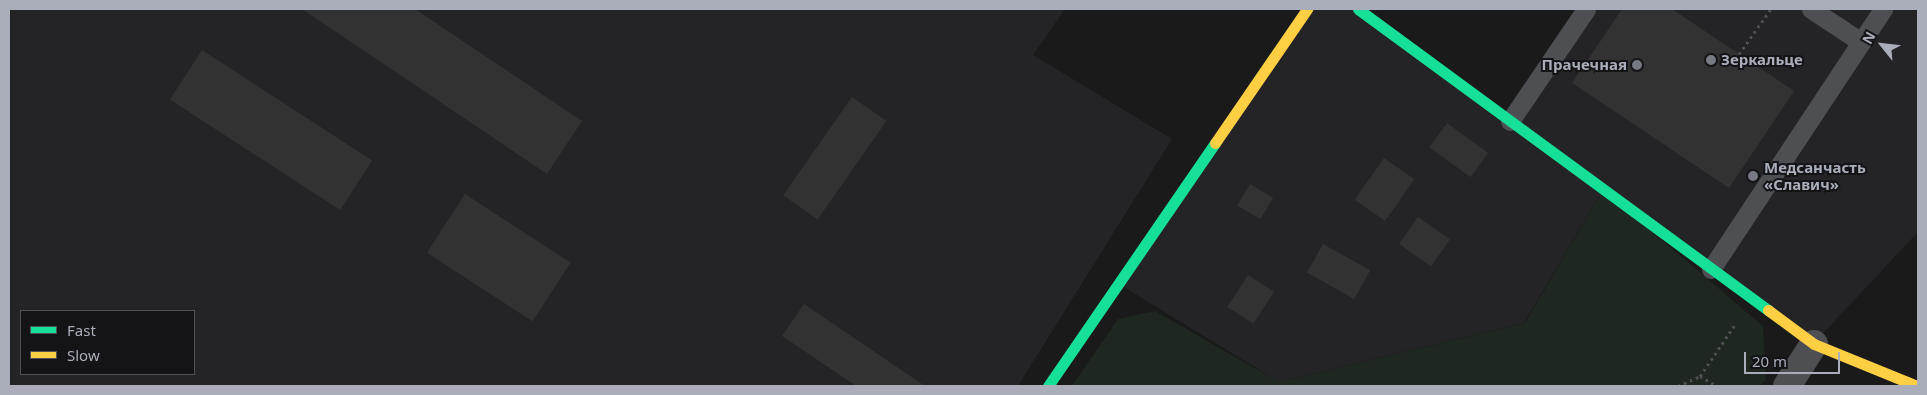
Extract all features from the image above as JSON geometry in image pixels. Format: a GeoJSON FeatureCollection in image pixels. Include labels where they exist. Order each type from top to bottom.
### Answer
{"type":"FeatureCollection","features":[{"type":"Feature","properties":{"kind":"street"},"geometry":{"type":"LineString","coordinates":[[1048,386],[1307,9]]}},
{"type":"Feature","properties":{"kind":"street"},"geometry":{"type":"LineString","coordinates":[[1358,9],[1814,344],[1918,386]]}},
{"type":"Feature","properties":{"kind":"street"},"geometry":{"type":"LineString","coordinates":[[1787,386],[1814,344]]}},
{"type":"Feature","properties":{"kind":"lane"},"geometry":{"type":"LineString","coordinates":[[1510,121],[1586,9]]}},
{"type":"Feature","properties":{"kind":"lane"},"geometry":{"type":"LineString","coordinates":[[1811,9],[1861,42]]}},
{"type":"Feature","properties":{"kind":"lane"},"geometry":{"type":"LineString","coordinates":[[1711,268],[1883,9]]}},
{"type":"Feature","properties":{"kind":"path"},"geometry":{"type":"LineString","coordinates":[[1739,54],[1771,9]]}},
{"type":"Feature","properties":{"kind":"path"},"geometry":{"type":"LineString","coordinates":[[1678,386],[1700,376],[1752,299]]}},
{"type":"Feature","properties":{"kind":"path"},"geometry":{"type":"LineString","coordinates":[[1700,376],[1717,386]]}},
{"type":"Feature","properties":{"kind":"shaded area"},"geometry":{"type":"Polygon","coordinates":[[[9,9],[1065,9],[1033,55],[1172,139],[1018,386],[9,386],[9,9]]]}},
{"type":"Feature","properties":{"kind":"shaded area"},"geometry":{"type":"Polygon","coordinates":[[[1307,9],[1357,9],[1603,190],[1524,323],[1279,382],[1119,284],[1307,9]]]}},
{"type":"Feature","properties":{"kind":"shaded area","name":"Медсанчасть «Славич»"},"geometry":{"type":"Polygon","coordinates":[[[1586,9],[1918,9],[1918,232],[1814,343],[1511,121],[1586,9]]]}},
{"type":"Feature","properties":{"kind":"shaded area"},"geometry":{"type":"Polygon","coordinates":[[[1603,190],[1763,326],[1766,379],[1760,386],[1072,386],[1118,319],[1155,311],[1279,382],[1525,323],[1603,190]]]}},
{"type":"Feature","properties":{"kind":"building"},"geometry":{"type":"Polygon","coordinates":[[[302,9],[415,9],[582,121],[547,174],[302,9]]]}},
{"type":"Feature","properties":{"kind":"building"},"geometry":{"type":"Polygon","coordinates":[[[1622,9],[1672,9],[1794,91],[1729,188],[1572,83],[1622,9]]]}},
{"type":"Feature","properties":{"kind":"building"},"geometry":{"type":"Polygon","coordinates":[[[202,50],[372,161],[340,210],[170,99],[202,50]]]}},
{"type":"Feature","properties":{"kind":"building"},"geometry":{"type":"Polygon","coordinates":[[[852,97],[886,121],[818,219],[783,195],[852,97]]]}},
{"type":"Feature","properties":{"kind":"building"},"geometry":{"type":"Polygon","coordinates":[[[1447,123],[1488,153],[1471,177],[1429,147],[1447,123]]]}},
{"type":"Feature","properties":{"kind":"building"},"geometry":{"type":"Polygon","coordinates":[[[1384,158],[1414,179],[1385,221],[1355,200],[1384,158]]]}},
{"type":"Feature","properties":{"kind":"building"},"geometry":{"type":"Polygon","coordinates":[[[1250,184],[1273,198],[1260,219],[1237,205],[1250,184]]]}},
{"type":"Feature","properties":{"kind":"building"},"geometry":{"type":"Polygon","coordinates":[[[465,194],[571,263],[533,321],[427,253],[465,194]]]}},
{"type":"Feature","properties":{"kind":"building"},"geometry":{"type":"Polygon","coordinates":[[[1418,217],[1450,239],[1431,266],[1399,244],[1418,217]]]}},
{"type":"Feature","properties":{"kind":"building"},"geometry":{"type":"Polygon","coordinates":[[[1323,244],[1370,270],[1354,299],[1307,273],[1323,244]]]}},
{"type":"Feature","properties":{"kind":"building"},"geometry":{"type":"Polygon","coordinates":[[[1248,275],[1274,292],[1253,324],[1227,307],[1248,275]]]}},
{"type":"Feature","properties":{"kind":"building"},"geometry":{"type":"Polygon","coordinates":[[[804,304],[925,386],[856,386],[782,336],[804,304]]]}},
{"type":"Feature","properties":{"kind":"traffic: fast"},"geometry":{"type":"LineString","coordinates":[[1358,9],[1768,310]]}},
{"type":"Feature","properties":{"kind":"traffic: fast"},"geometry":{"type":"LineString","coordinates":[[1048,386],[1215,143]]}},
{"type":"Feature","properties":{"kind":"traffic: slow"},"geometry":{"type":"LineString","coordinates":[[1215,143],[1307,9]]}},
{"type":"Feature","properties":{"kind":"traffic: slow"},"geometry":{"type":"LineString","coordinates":[[1768,310],[1814,344],[1917,386]]}},
{"type":"Feature","properties":{"kind":"place","name":"Зеркальце"},"geometry":{"type":"Point","coordinates":[1711,60]}},
{"type":"Feature","properties":{"kind":"place","name":"Прачечная"},"geometry":{"type":"Point","coordinates":[1637,65]}},
{"type":"Feature","properties":{"kind":"place","name":"Медсанчасть «Славич»"},"geometry":{"type":"Point","coordinates":[1753,176]}}]}
